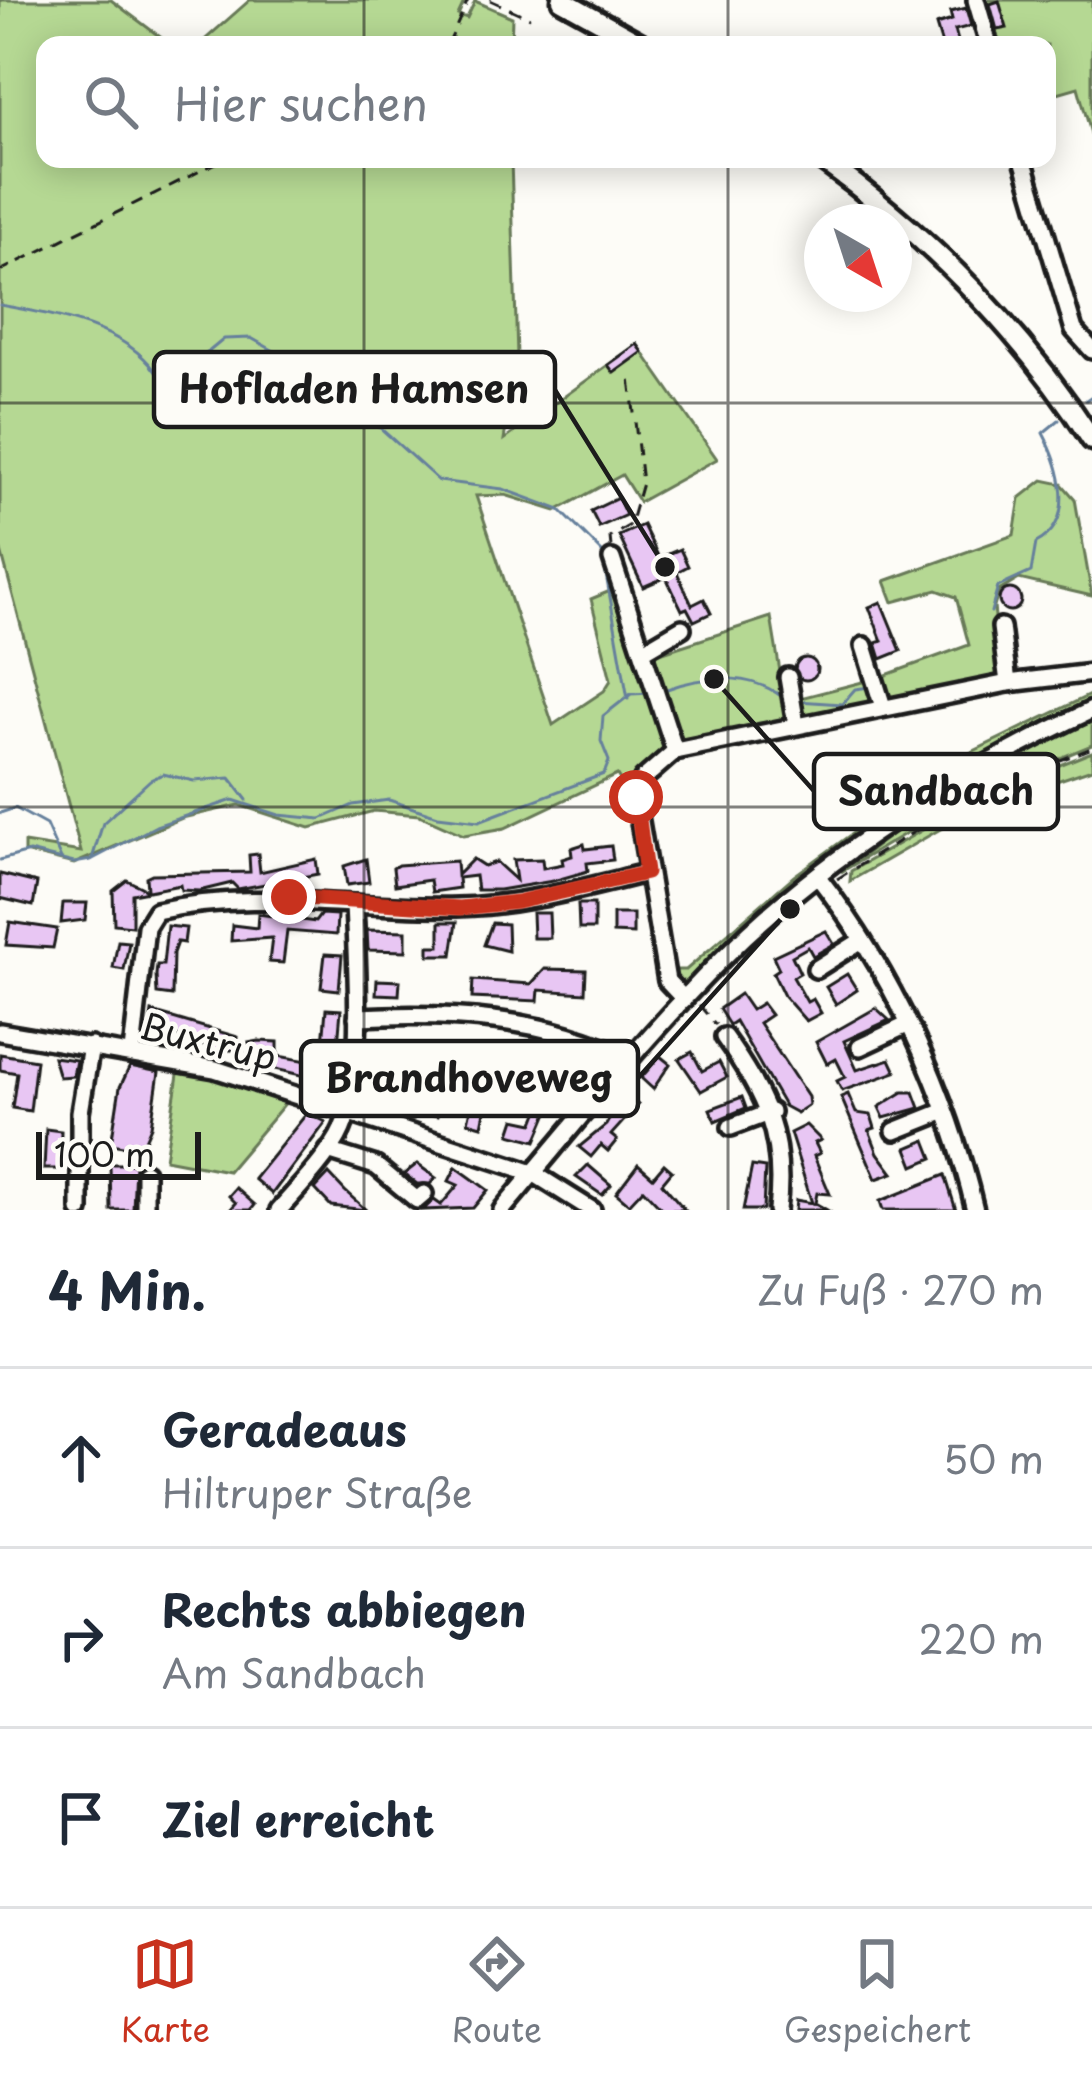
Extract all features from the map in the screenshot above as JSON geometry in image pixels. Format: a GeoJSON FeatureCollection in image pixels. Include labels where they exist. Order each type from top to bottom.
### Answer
{"type":"FeatureCollection","features":[{"type":"Feature","properties":{"kind":"main road"},"geometry":{"type":"LineString","coordinates":[[562,0],[628,36]]}},
{"type":"Feature","properties":{"kind":"main road"},"geometry":{"type":"LineString","coordinates":[[831,168],[973,290],[1042,370],[1092,440]]}},
{"type":"Feature","properties":{"kind":"street"},"geometry":{"type":"LineString","coordinates":[[976,0],[986,36]]}},
{"type":"Feature","properties":{"kind":"street"},"geometry":{"type":"LineString","coordinates":[[1026,168],[1074,330],[1092,350]]}},
{"type":"Feature","properties":{"kind":"street"},"geometry":{"type":"LineString","coordinates":[[612,560],[675,751]]}},
{"type":"Feature","properties":{"kind":"street"},"geometry":{"type":"LineString","coordinates":[[1001,627],[1008,683]]}},
{"type":"Feature","properties":{"kind":"street"},"geometry":{"type":"LineString","coordinates":[[643,651],[682,628]]}},
{"type":"Feature","properties":{"kind":"street"},"geometry":{"type":"LineString","coordinates":[[864,646],[883,707]]}},
{"type":"Feature","properties":{"kind":"street"},"geometry":{"type":"LineString","coordinates":[[689,999],[667,981],[636,797],[644,779],[675,751],[1008,683],[1092,673]]}},
{"type":"Feature","properties":{"kind":"street"},"geometry":{"type":"LineString","coordinates":[[788,677],[796,725]]}},
{"type":"Feature","properties":{"kind":"street"},"geometry":{"type":"LineString","coordinates":[[502,1210],[630,1059],[751,932],[955,779],[1092,710]]}},
{"type":"Feature","properties":{"kind":"street"},"geometry":{"type":"LineString","coordinates":[[132,1052],[146,927],[156,911],[254,898],[460,908],[517,902],[646,873]]}},
{"type":"Feature","properties":{"kind":"street"},"geometry":{"type":"LineString","coordinates":[[822,882],[862,940],[907,1025],[945,1111],[975,1210]]}},
{"type":"Feature","properties":{"kind":"street"},"geometry":{"type":"LineString","coordinates":[[279,1210],[328,1151],[348,1112],[357,1017],[354,904]]}},
{"type":"Feature","properties":{"kind":"street"},"geometry":{"type":"LineString","coordinates":[[816,969],[862,940]]}},
{"type":"Feature","properties":{"kind":"street"},"geometry":{"type":"LineString","coordinates":[[357,1017],[449,1015],[532,1025],[630,1059]]}},
{"type":"Feature","properties":{"kind":"street"},"geometry":{"type":"LineString","coordinates":[[860,1047],[907,1025]]}},
{"type":"Feature","properties":{"kind":"street","name":"Buxtrup"},"geometry":{"type":"LineString","coordinates":[[0,1032],[215,1069],[533,1173],[592,1210]]}},
{"type":"Feature","properties":{"kind":"street"},"geometry":{"type":"LineString","coordinates":[[724,1036],[771,1112],[782,1155],[777,1210]]}},
{"type":"Feature","properties":{"kind":"street"},"geometry":{"type":"LineString","coordinates":[[80,1210],[80,1112],[91,1046]]}},
{"type":"Feature","properties":{"kind":"street"},"geometry":{"type":"LineString","coordinates":[[895,1130],[945,1111]]}},
{"type":"Feature","properties":{"kind":"street"},"geometry":{"type":"LineString","coordinates":[[731,1126],[771,1112]]}},
{"type":"Feature","properties":{"kind":"street"},"geometry":{"type":"LineString","coordinates":[[328,1151],[376,1166],[417,1201],[424,1194]]}},
{"type":"Feature","properties":{"kind":"street"},"geometry":{"type":"LineString","coordinates":[[145,1172],[145,1210]]}},
{"type":"Feature","properties":{"kind":"path"},"geometry":{"type":"LineString","coordinates":[[452,36],[468,0]]}},
{"type":"Feature","properties":{"kind":"path"},"geometry":{"type":"LineString","coordinates":[[490,0],[530,18]]}},
{"type":"Feature","properties":{"kind":"path"},"geometry":{"type":"LineString","coordinates":[[0,271],[206,168]]}},
{"type":"Feature","properties":{"kind":"path"},"geometry":{"type":"LineString","coordinates":[[612,560],[610,537],[630,525],[642,483],[630,378]]}},
{"type":"Feature","properties":{"kind":"path"},"geometry":{"type":"LineString","coordinates":[[822,882],[984,789],[1092,748]]}},
{"type":"Feature","properties":{"kind":"path"},"geometry":{"type":"LineString","coordinates":[[689,999],[724,1036]]}},
{"type":"Feature","properties":{"kind":"green space"},"geometry":{"type":"Polygon","coordinates":[[[0,0],[111,0],[159,36],[36,36],[36,168],[511,168],[517,357],[504,440],[637,344],[717,459],[639,502],[622,475],[556,511],[505,495],[476,496],[553,725],[604,691],[611,680],[591,599],[615,589],[651,656],[771,617],[785,702],[878,678],[969,645],[956,597],[937,590],[893,602],[885,581],[1014,535],[1020,498],[1043,480],[1062,484],[1075,499],[1092,596],[1019,579],[999,591],[994,607],[1001,678],[681,745],[662,684],[655,685],[669,745],[625,788],[617,775],[505,828],[464,835],[419,815],[374,811],[310,828],[239,805],[182,818],[74,864],[24,852],[24,843],[81,852],[0,547],[0,0]]]}},
{"type":"Feature","properties":{"kind":"green space"},"geometry":{"type":"Polygon","coordinates":[[[250,0],[465,0],[458,15],[467,18],[475,1],[512,17],[511,36],[209,36],[250,0]]]}},
{"type":"Feature","properties":{"kind":"green space"},"geometry":{"type":"Polygon","coordinates":[[[979,0],[1092,0],[1092,137],[1078,87],[1056,93],[1056,36],[990,36],[979,0]]]}},
{"type":"Feature","properties":{"kind":"green space"},"geometry":{"type":"Polygon","coordinates":[[[1092,694],[1092,705],[993,751],[932,788],[691,983],[670,978],[666,945],[673,970],[686,970],[794,876],[949,763],[1092,694]]]}},
{"type":"Feature","properties":{"kind":"green space"},"geometry":{"type":"Polygon","coordinates":[[[1092,718],[1092,745],[970,795],[841,872],[971,776],[1092,718]]]}},
{"type":"Feature","properties":{"kind":"green space"},"geometry":{"type":"Polygon","coordinates":[[[1092,752],[1092,769],[977,808],[850,881],[851,871],[982,796],[1092,752]]]}},
{"type":"Feature","properties":{"kind":"green space"},"geometry":{"type":"Polygon","coordinates":[[[179,1068],[287,1101],[228,1171],[165,1159],[179,1068]]]}},
{"type":"Feature","properties":{"kind":"building"},"geometry":{"type":"Polygon","coordinates":[[[999,1],[1007,28],[997,30],[990,4],[999,1]]]}},
{"type":"Feature","properties":{"kind":"building"},"geometry":{"type":"Polygon","coordinates":[[[966,8],[971,26],[955,30],[957,36],[939,36],[936,25],[952,20],[950,12],[966,8]]]}},
{"type":"Feature","properties":{"kind":"building"},"geometry":{"type":"Polygon","coordinates":[[[637,344],[643,352],[614,373],[608,365],[637,344]]]}},
{"type":"Feature","properties":{"kind":"building"},"geometry":{"type":"Polygon","coordinates":[[[618,498],[626,515],[599,527],[591,511],[618,498]]]}},
{"type":"Feature","properties":{"kind":"building"},"geometry":{"type":"Polygon","coordinates":[[[643,525],[659,558],[680,549],[688,566],[677,572],[692,605],[704,599],[711,613],[694,621],[687,608],[682,610],[666,577],[643,587],[619,536],[643,525]]]}},
{"type":"Feature","properties":{"kind":"building"},"geometry":{"type":"Polygon","coordinates":[[[1010,589],[1021,600],[1010,611],[999,600],[1010,589]]]}},
{"type":"Feature","properties":{"kind":"building"},"geometry":{"type":"Polygon","coordinates":[[[881,602],[901,651],[881,659],[876,643],[882,641],[869,607],[881,602]]]}},
{"type":"Feature","properties":{"kind":"building"},"geometry":{"type":"Polygon","coordinates":[[[806,658],[817,669],[806,680],[795,669],[806,658]]]}},
{"type":"Feature","properties":{"kind":"building"},"geometry":{"type":"Polygon","coordinates":[[[584,844],[585,849],[611,846],[613,860],[587,863],[588,871],[553,881],[499,890],[477,890],[475,876],[458,878],[459,888],[432,892],[430,880],[395,885],[393,868],[398,865],[456,861],[457,875],[473,859],[484,866],[496,862],[516,880],[513,860],[542,859],[543,868],[563,864],[562,859],[572,856],[571,848],[584,844]]]}},
{"type":"Feature","properties":{"kind":"building"},"geometry":{"type":"Polygon","coordinates":[[[258,854],[260,872],[316,859],[318,874],[238,889],[232,883],[199,891],[181,890],[180,885],[132,894],[132,926],[114,924],[113,891],[127,880],[147,890],[146,877],[152,874],[250,872],[249,855],[258,854]]]}},
{"type":"Feature","properties":{"kind":"building"},"geometry":{"type":"Polygon","coordinates":[[[366,859],[369,882],[347,885],[344,866],[366,859]]]}},
{"type":"Feature","properties":{"kind":"building"},"geometry":{"type":"Polygon","coordinates":[[[0,874],[37,883],[33,906],[0,898],[0,874]]]}},
{"type":"Feature","properties":{"kind":"building"},"geometry":{"type":"Polygon","coordinates":[[[63,903],[87,903],[85,920],[61,923],[63,903]]]}},
{"type":"Feature","properties":{"kind":"building"},"geometry":{"type":"Polygon","coordinates":[[[578,904],[594,904],[594,929],[579,929],[578,904]]]}},
{"type":"Feature","properties":{"kind":"building"},"geometry":{"type":"Polygon","coordinates":[[[532,913],[549,913],[550,938],[533,938],[532,913]]]}},
{"type":"Feature","properties":{"kind":"building"},"geometry":{"type":"Polygon","coordinates":[[[258,914],[315,922],[321,914],[337,915],[336,935],[287,931],[283,963],[269,962],[272,938],[231,941],[232,925],[257,928],[258,914]]]}},
{"type":"Feature","properties":{"kind":"building"},"geometry":{"type":"Polygon","coordinates":[[[613,914],[633,914],[633,934],[613,933],[613,914]]]}},
{"type":"Feature","properties":{"kind":"building"},"geometry":{"type":"Polygon","coordinates":[[[10,922],[57,929],[53,948],[6,945],[10,922]]]}},
{"type":"Feature","properties":{"kind":"building"},"geometry":{"type":"Polygon","coordinates":[[[440,922],[457,922],[452,955],[429,955],[429,946],[440,946],[440,922]]]}},
{"type":"Feature","properties":{"kind":"building"},"geometry":{"type":"Polygon","coordinates":[[[492,923],[507,924],[508,951],[484,945],[492,923]]]}},
{"type":"Feature","properties":{"kind":"building"},"geometry":{"type":"Polygon","coordinates":[[[167,926],[186,928],[184,943],[177,942],[173,953],[172,996],[157,994],[157,965],[163,965],[167,926]]]}},
{"type":"Feature","properties":{"kind":"building"},"geometry":{"type":"Polygon","coordinates":[[[367,930],[406,931],[406,951],[368,950],[367,930]]]}},
{"type":"Feature","properties":{"kind":"building"},"geometry":{"type":"Polygon","coordinates":[[[826,931],[834,944],[813,956],[808,947],[792,956],[800,973],[793,977],[807,1002],[813,999],[821,1013],[806,1021],[784,996],[773,973],[779,969],[773,956],[826,931]]]}},
{"type":"Feature","properties":{"kind":"building"},"geometry":{"type":"Polygon","coordinates":[[[118,941],[129,942],[124,970],[113,968],[118,941]]]}},
{"type":"Feature","properties":{"kind":"building"},"geometry":{"type":"Polygon","coordinates":[[[325,954],[342,955],[339,990],[321,988],[325,954]]]}},
{"type":"Feature","properties":{"kind":"building"},"geometry":{"type":"Polygon","coordinates":[[[545,969],[586,970],[585,993],[539,990],[538,1001],[472,998],[473,980],[531,984],[545,969]]]}},
{"type":"Feature","properties":{"kind":"building"},"geometry":{"type":"Polygon","coordinates":[[[847,974],[857,990],[836,1004],[826,987],[847,974]]]}},
{"type":"Feature","properties":{"kind":"building"},"geometry":{"type":"Polygon","coordinates":[[[377,980],[400,981],[399,995],[376,994],[377,980]]]}},
{"type":"Feature","properties":{"kind":"building"},"geometry":{"type":"Polygon","coordinates":[[[740,994],[751,1010],[762,1003],[771,1015],[759,1023],[808,1097],[809,1105],[797,1113],[784,1106],[735,1021],[729,1025],[719,1009],[740,994]]]}},
{"type":"Feature","properties":{"kind":"building"},"geometry":{"type":"Polygon","coordinates":[[[876,1008],[889,1020],[844,1041],[857,1070],[890,1059],[896,1072],[842,1091],[837,1081],[845,1077],[836,1059],[827,1064],[816,1042],[876,1008]]]}},
{"type":"Feature","properties":{"kind":"building"},"geometry":{"type":"Polygon","coordinates":[[[326,1009],[341,1010],[338,1044],[323,1043],[326,1009]]]}},
{"type":"Feature","properties":{"kind":"building"},"geometry":{"type":"Polygon","coordinates":[[[152,1012],[238,1037],[237,1050],[208,1050],[209,1046],[178,1041],[178,1036],[149,1032],[152,1012]]]}},
{"type":"Feature","properties":{"kind":"building"},"geometry":{"type":"Polygon","coordinates":[[[371,1039],[436,1050],[433,1063],[415,1060],[407,1092],[442,1099],[437,1116],[367,1097],[370,1076],[393,1080],[398,1060],[368,1054],[371,1039]]]}},
{"type":"Feature","properties":{"kind":"building"},"geometry":{"type":"Polygon","coordinates":[[[278,1042],[278,1056],[337,1066],[335,1083],[275,1069],[276,1057],[247,1058],[248,1043],[278,1042]]]}},
{"type":"Feature","properties":{"kind":"building"},"geometry":{"type":"Polygon","coordinates":[[[692,1052],[702,1071],[719,1062],[727,1077],[701,1091],[679,1059],[692,1052]]]}},
{"type":"Feature","properties":{"kind":"building"},"geometry":{"type":"Polygon","coordinates":[[[0,1054],[36,1060],[30,1111],[12,1108],[17,1073],[0,1070],[0,1054]]]}},
{"type":"Feature","properties":{"kind":"building"},"geometry":{"type":"Polygon","coordinates":[[[660,1056],[670,1064],[653,1089],[641,1078],[660,1056]]]}},
{"type":"Feature","properties":{"kind":"building"},"geometry":{"type":"Polygon","coordinates":[[[53,1057],[76,1060],[73,1076],[59,1077],[53,1057]]]}},
{"type":"Feature","properties":{"kind":"building"},"geometry":{"type":"Polygon","coordinates":[[[130,1066],[159,1072],[151,1126],[141,1149],[111,1144],[120,1087],[130,1066]]]}},
{"type":"Feature","properties":{"kind":"building"},"geometry":{"type":"Polygon","coordinates":[[[459,1087],[487,1101],[482,1126],[468,1122],[472,1104],[456,1097],[459,1087]]]}},
{"type":"Feature","properties":{"kind":"building"},"geometry":{"type":"Polygon","coordinates":[[[903,1092],[914,1092],[920,1108],[884,1118],[879,1107],[903,1092]]]}},
{"type":"Feature","properties":{"kind":"building"},"geometry":{"type":"Polygon","coordinates":[[[624,1093],[638,1105],[611,1135],[617,1140],[608,1151],[601,1145],[591,1157],[579,1147],[606,1125],[624,1093]]]}},
{"type":"Feature","properties":{"kind":"building"},"geometry":{"type":"Polygon","coordinates":[[[848,1094],[856,1113],[871,1115],[875,1128],[869,1130],[893,1173],[876,1179],[841,1097],[848,1094]]]}},
{"type":"Feature","properties":{"kind":"building"},"geometry":{"type":"Polygon","coordinates":[[[742,1097],[746,1108],[715,1121],[710,1109],[742,1097]]]}},
{"type":"Feature","properties":{"kind":"building"},"geometry":{"type":"Polygon","coordinates":[[[541,1105],[550,1108],[536,1141],[510,1134],[515,1119],[534,1123],[541,1105]]]}},
{"type":"Feature","properties":{"kind":"building"},"geometry":{"type":"Polygon","coordinates":[[[307,1113],[326,1122],[272,1194],[254,1179],[307,1113]]]}},
{"type":"Feature","properties":{"kind":"building"},"geometry":{"type":"Polygon","coordinates":[[[806,1125],[821,1140],[815,1143],[820,1153],[814,1156],[830,1194],[817,1193],[815,1203],[827,1210],[795,1210],[796,1200],[812,1203],[790,1133],[806,1125]]]}},
{"type":"Feature","properties":{"kind":"building"},"geometry":{"type":"Polygon","coordinates":[[[46,1129],[61,1131],[60,1169],[44,1169],[46,1129]]]}},
{"type":"Feature","properties":{"kind":"building"},"geometry":{"type":"Polygon","coordinates":[[[926,1140],[933,1158],[914,1166],[907,1148],[926,1140]]]}},
{"type":"Feature","properties":{"kind":"building"},"geometry":{"type":"Polygon","coordinates":[[[110,1164],[135,1164],[133,1210],[111,1210],[110,1164]]]}},
{"type":"Feature","properties":{"kind":"building"},"geometry":{"type":"Polygon","coordinates":[[[417,1164],[436,1178],[430,1184],[417,1184],[404,1174],[417,1164]]]}},
{"type":"Feature","properties":{"kind":"building"},"geometry":{"type":"Polygon","coordinates":[[[638,1164],[653,1177],[664,1164],[672,1171],[662,1183],[685,1210],[663,1210],[643,1189],[629,1204],[616,1193],[638,1164]]]}},
{"type":"Feature","properties":{"kind":"building"},"geometry":{"type":"Polygon","coordinates":[[[588,1165],[611,1185],[602,1195],[576,1177],[588,1165]]]}},
{"type":"Feature","properties":{"kind":"building"},"geometry":{"type":"Polygon","coordinates":[[[752,1166],[765,1168],[763,1210],[743,1210],[752,1166]]]}},
{"type":"Feature","properties":{"kind":"building"},"geometry":{"type":"Polygon","coordinates":[[[456,1167],[488,1190],[473,1208],[423,1210],[434,1200],[441,1205],[458,1185],[449,1181],[456,1167]]]}},
{"type":"Feature","properties":{"kind":"building"},"geometry":{"type":"Polygon","coordinates":[[[329,1174],[366,1210],[331,1206],[315,1189],[329,1174]]]}},
{"type":"Feature","properties":{"kind":"building"},"geometry":{"type":"Polygon","coordinates":[[[945,1175],[956,1210],[883,1210],[880,1201],[945,1175]]]}},
{"type":"Feature","properties":{"kind":"building"},"geometry":{"type":"Polygon","coordinates":[[[236,1188],[255,1205],[251,1210],[230,1210],[236,1203],[229,1196],[236,1188]]]}},
{"type":"Feature","properties":{"kind":"waterway"},"geometry":{"type":"LineString","coordinates":[[0,305],[64,318],[106,333],[142,356],[156,372],[183,373],[224,339],[251,338],[328,381],[439,481],[503,489],[560,510],[602,552],[628,699]]}},
{"type":"Feature","properties":{"kind":"waterway"},"geometry":{"type":"LineString","coordinates":[[1086,400],[1092,396]]}},
{"type":"Feature","properties":{"kind":"waterway"},"geometry":{"type":"LineString","coordinates":[[991,612],[998,587],[1031,572],[1036,543],[1057,521],[1062,492],[1043,433],[1059,420]]}},
{"type":"Feature","properties":{"kind":"waterway"},"geometry":{"type":"LineString","coordinates":[[667,689],[697,681],[743,680],[785,699]]}},
{"type":"Feature","properties":{"kind":"waterway"},"geometry":{"type":"LineString","coordinates":[[798,701],[842,704],[855,689],[870,687]]}},
{"type":"Feature","properties":{"kind":"waterway"},"geometry":{"type":"LineString","coordinates":[[0,860],[29,852],[74,863],[91,860],[156,826],[233,800],[279,815],[321,819],[353,805],[389,800],[438,816],[479,821],[604,774],[609,761],[601,741],[603,716],[631,694],[651,693]]}},
{"type":"Feature","properties":{"kind":"waterway"},"geometry":{"type":"LineString","coordinates":[[92,859],[103,823],[163,774],[194,781],[230,778],[247,800]]}},
{"type":"Feature","properties":{"kind":"waterway"},"geometry":{"type":"LineString","coordinates":[[0,813],[15,808],[46,825],[61,859]]}},
{"type":"Feature","properties":{"kind":"place","name":"Hofladen Hamsen"},"geometry":{"type":"Point","coordinates":[665,567]}},
{"type":"Feature","properties":{"kind":"place","name":"Sandbach"},"geometry":{"type":"Point","coordinates":[714,679]}},
{"type":"Feature","properties":{"kind":"place","name":"Brandhoveweg"},"geometry":{"type":"Point","coordinates":[790,909]}},
{"type":"Feature","properties":{"kind":"route"},"geometry":{"type":"LineString","coordinates":[[289,897],[460,908],[517,902],[646,873],[636,797]]}}]}
